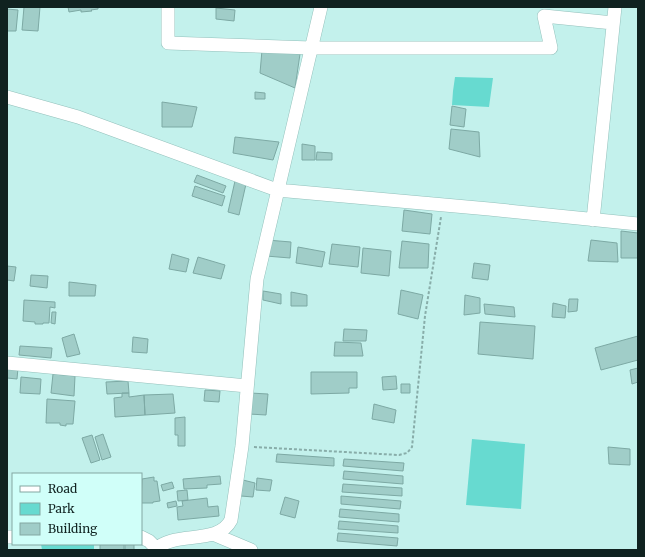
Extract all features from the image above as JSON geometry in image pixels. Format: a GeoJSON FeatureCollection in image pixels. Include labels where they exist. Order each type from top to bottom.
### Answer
{"type":"FeatureCollection","features":[{"type":"Feature","properties":{"kind":"street"},"geometry":{"type":"LineString","coordinates":[[168,7],[168,42],[311,48],[551,48],[544,16],[613,23]]}},
{"type":"Feature","properties":{"kind":"street"},"geometry":{"type":"LineString","coordinates":[[142,538],[149,541],[155,549],[166,542],[213,534],[224,529],[231,520],[242,446],[257,279],[321,7]]}},
{"type":"Feature","properties":{"kind":"street"},"geometry":{"type":"LineString","coordinates":[[593,220],[615,7]]}},
{"type":"Feature","properties":{"kind":"street"},"geometry":{"type":"LineString","coordinates":[[7,97],[78,117],[277,190],[638,224]]}},
{"type":"Feature","properties":{"kind":"street"},"geometry":{"type":"LineString","coordinates":[[7,363],[247,386]]}},
{"type":"Feature","properties":{"kind":"street"},"geometry":{"type":"LineString","coordinates":[[213,534],[250,550]]}},
{"type":"Feature","properties":{"kind":"path"},"geometry":{"type":"LineString","coordinates":[[242,446],[399,456],[407,453],[412,447],[425,316],[443,206]]}},
{"type":"Feature","properties":{"kind":"green space"},"geometry":{"type":"Polygon","coordinates":[[[455,77],[493,78],[489,107],[452,105],[455,77]]]}},
{"type":"Feature","properties":{"kind":"green space"},"geometry":{"type":"Polygon","coordinates":[[[472,439],[525,444],[521,509],[466,505],[472,439]]]}},
{"type":"Feature","properties":{"kind":"green space"},"geometry":{"type":"Polygon","coordinates":[[[41,545],[94,545],[94,550],[42,550],[41,545]]]}},
{"type":"Feature","properties":{"kind":"building"},"geometry":{"type":"Polygon","coordinates":[[[24,7],[40,7],[38,31],[22,30],[24,7]]]}},
{"type":"Feature","properties":{"kind":"building"},"geometry":{"type":"Polygon","coordinates":[[[68,7],[98,7],[98,9],[91,10],[92,11],[81,12],[81,10],[69,12],[68,7]]]}},
{"type":"Feature","properties":{"kind":"building"},"geometry":{"type":"Polygon","coordinates":[[[216,8],[235,10],[234,21],[216,19],[216,8]]]}},
{"type":"Feature","properties":{"kind":"building"},"geometry":{"type":"Polygon","coordinates":[[[7,9],[18,10],[16,31],[7,31],[7,9]]]}},
{"type":"Feature","properties":{"kind":"building"},"geometry":{"type":"Polygon","coordinates":[[[262,50],[300,54],[295,88],[260,73],[262,50]]]}},
{"type":"Feature","properties":{"kind":"building"},"geometry":{"type":"Polygon","coordinates":[[[255,92],[265,93],[265,99],[255,99],[255,92]]]}},
{"type":"Feature","properties":{"kind":"building"},"geometry":{"type":"Polygon","coordinates":[[[162,102],[197,107],[192,127],[162,127],[162,102]]]}},
{"type":"Feature","properties":{"kind":"building"},"geometry":{"type":"Polygon","coordinates":[[[452,106],[466,109],[464,127],[450,125],[452,106]]]}},
{"type":"Feature","properties":{"kind":"building"},"geometry":{"type":"Polygon","coordinates":[[[451,129],[479,132],[480,157],[449,149],[451,129]]]}},
{"type":"Feature","properties":{"kind":"building"},"geometry":{"type":"Polygon","coordinates":[[[235,137],[279,142],[273,160],[233,153],[235,137]]]}},
{"type":"Feature","properties":{"kind":"building"},"geometry":{"type":"Polygon","coordinates":[[[302,144],[315,146],[315,160],[302,160],[302,144]]]}},
{"type":"Feature","properties":{"kind":"building"},"geometry":{"type":"Polygon","coordinates":[[[317,152],[332,153],[332,160],[316,160],[317,152]]]}},
{"type":"Feature","properties":{"kind":"building"},"geometry":{"type":"Polygon","coordinates":[[[197,175],[226,186],[223,193],[194,182],[197,175]]]}},
{"type":"Feature","properties":{"kind":"building"},"geometry":{"type":"Polygon","coordinates":[[[235,181],[246,184],[239,215],[228,212],[235,181]]]}},
{"type":"Feature","properties":{"kind":"building"},"geometry":{"type":"Polygon","coordinates":[[[195,186],[225,196],[222,206],[192,196],[195,186]]]}},
{"type":"Feature","properties":{"kind":"building"},"geometry":{"type":"Polygon","coordinates":[[[404,210],[432,214],[430,234],[402,231],[404,210]]]}},
{"type":"Feature","properties":{"kind":"building"},"geometry":{"type":"Polygon","coordinates":[[[621,231],[638,233],[638,258],[621,258],[621,231]]]}},
{"type":"Feature","properties":{"kind":"building"},"geometry":{"type":"Polygon","coordinates":[[[267,240],[291,242],[290,258],[266,256],[267,240]]]}},
{"type":"Feature","properties":{"kind":"building"},"geometry":{"type":"Polygon","coordinates":[[[591,240],[617,243],[618,262],[588,261],[591,240]]]}},
{"type":"Feature","properties":{"kind":"building"},"geometry":{"type":"Polygon","coordinates":[[[402,241],[429,244],[428,268],[399,268],[402,241]]]}},
{"type":"Feature","properties":{"kind":"building"},"geometry":{"type":"Polygon","coordinates":[[[332,244],[360,247],[358,267],[329,264],[332,244]]]}},
{"type":"Feature","properties":{"kind":"building"},"geometry":{"type":"Polygon","coordinates":[[[298,247],[325,252],[322,267],[296,263],[298,247]]]}},
{"type":"Feature","properties":{"kind":"building"},"geometry":{"type":"Polygon","coordinates":[[[363,248],[391,251],[389,276],[361,273],[363,248]]]}},
{"type":"Feature","properties":{"kind":"building"},"geometry":{"type":"Polygon","coordinates":[[[172,254],[189,259],[186,272],[169,269],[172,254]]]}},
{"type":"Feature","properties":{"kind":"building"},"geometry":{"type":"Polygon","coordinates":[[[198,257],[225,265],[221,279],[193,273],[198,257]]]}},
{"type":"Feature","properties":{"kind":"building"},"geometry":{"type":"Polygon","coordinates":[[[474,263],[490,265],[488,280],[472,278],[474,263]]]}},
{"type":"Feature","properties":{"kind":"building"},"geometry":{"type":"Polygon","coordinates":[[[7,266],[16,267],[14,281],[7,280],[7,266]]]}},
{"type":"Feature","properties":{"kind":"building"},"geometry":{"type":"Polygon","coordinates":[[[31,275],[48,276],[47,288],[30,286],[31,275]]]}},
{"type":"Feature","properties":{"kind":"building"},"geometry":{"type":"Polygon","coordinates":[[[69,282],[96,285],[95,296],[69,296],[69,282]]]}},
{"type":"Feature","properties":{"kind":"building"},"geometry":{"type":"Polygon","coordinates":[[[401,290],[423,295],[418,319],[398,314],[401,290]]]}},
{"type":"Feature","properties":{"kind":"building"},"geometry":{"type":"Polygon","coordinates":[[[263,291],[281,294],[281,304],[263,300],[263,291]]]}},
{"type":"Feature","properties":{"kind":"building"},"geometry":{"type":"Polygon","coordinates":[[[291,292],[307,295],[307,306],[291,306],[291,292]]]}},
{"type":"Feature","properties":{"kind":"building"},"geometry":{"type":"Polygon","coordinates":[[[465,295],[480,298],[480,313],[464,315],[465,295]]]}},
{"type":"Feature","properties":{"kind":"building"},"geometry":{"type":"Polygon","coordinates":[[[569,299],[578,299],[577,311],[568,312],[569,299]]]}},
{"type":"Feature","properties":{"kind":"building"},"geometry":{"type":"Polygon","coordinates":[[[24,300],[55,302],[55,308],[50,307],[49,323],[35,324],[35,322],[23,321],[24,300]]]}},
{"type":"Feature","properties":{"kind":"building"},"geometry":{"type":"Polygon","coordinates":[[[553,303],[566,306],[565,318],[552,317],[553,303]]]}},
{"type":"Feature","properties":{"kind":"building"},"geometry":{"type":"Polygon","coordinates":[[[484,304],[514,307],[515,317],[485,314],[484,304]]]}},
{"type":"Feature","properties":{"kind":"building"},"geometry":{"type":"Polygon","coordinates":[[[52,312],[56,312],[55,324],[51,323],[52,312]]]}},
{"type":"Feature","properties":{"kind":"building"},"geometry":{"type":"Polygon","coordinates":[[[480,322],[535,326],[533,359],[478,354],[480,322]]]}},
{"type":"Feature","properties":{"kind":"building"},"geometry":{"type":"Polygon","coordinates":[[[344,329],[367,330],[366,341],[343,341],[344,329]]]}},
{"type":"Feature","properties":{"kind":"building"},"geometry":{"type":"Polygon","coordinates":[[[74,334],[80,354],[67,357],[62,338],[74,334]]]}},
{"type":"Feature","properties":{"kind":"building"},"geometry":{"type":"Polygon","coordinates":[[[638,336],[638,360],[601,370],[595,348],[638,336]]]}},
{"type":"Feature","properties":{"kind":"building"},"geometry":{"type":"Polygon","coordinates":[[[133,337],[148,339],[147,353],[132,352],[133,337]]]}},
{"type":"Feature","properties":{"kind":"building"},"geometry":{"type":"Polygon","coordinates":[[[335,342],[361,343],[363,356],[334,356],[335,342]]]}},
{"type":"Feature","properties":{"kind":"building"},"geometry":{"type":"Polygon","coordinates":[[[20,346],[52,348],[51,358],[19,355],[20,346]]]}},
{"type":"Feature","properties":{"kind":"building"},"geometry":{"type":"Polygon","coordinates":[[[7,367],[18,368],[17,379],[7,378],[7,367]]]}},
{"type":"Feature","properties":{"kind":"building"},"geometry":{"type":"Polygon","coordinates":[[[638,368],[638,382],[632,384],[630,370],[638,368]]]}},
{"type":"Feature","properties":{"kind":"building"},"geometry":{"type":"Polygon","coordinates":[[[311,372],[357,372],[357,388],[349,388],[349,393],[311,394],[311,372]]]}},
{"type":"Feature","properties":{"kind":"building"},"geometry":{"type":"Polygon","coordinates":[[[53,374],[75,376],[74,396],[51,393],[53,374]]]}},
{"type":"Feature","properties":{"kind":"building"},"geometry":{"type":"Polygon","coordinates":[[[396,376],[397,389],[383,390],[382,377],[396,376]]]}},
{"type":"Feature","properties":{"kind":"building"},"geometry":{"type":"Polygon","coordinates":[[[21,377],[41,379],[40,394],[20,393],[21,377]]]}},
{"type":"Feature","properties":{"kind":"building"},"geometry":{"type":"Polygon","coordinates":[[[128,381],[129,393],[107,394],[106,382],[128,381]]]}},
{"type":"Feature","properties":{"kind":"building"},"geometry":{"type":"Polygon","coordinates":[[[401,384],[410,384],[410,393],[401,393],[401,384]]]}},
{"type":"Feature","properties":{"kind":"building"},"geometry":{"type":"Polygon","coordinates":[[[205,390],[220,391],[219,402],[204,401],[205,390]]]}},
{"type":"Feature","properties":{"kind":"building"},"geometry":{"type":"Polygon","coordinates":[[[122,393],[129,393],[129,397],[144,395],[145,415],[115,417],[114,398],[122,397],[122,393]]]}},
{"type":"Feature","properties":{"kind":"building"},"geometry":{"type":"Polygon","coordinates":[[[250,393],[268,394],[266,415],[249,414],[250,393]]]}},
{"type":"Feature","properties":{"kind":"building"},"geometry":{"type":"Polygon","coordinates":[[[173,394],[175,413],[145,415],[144,395],[173,394]]]}},
{"type":"Feature","properties":{"kind":"building"},"geometry":{"type":"Polygon","coordinates":[[[47,399],[75,401],[73,424],[66,424],[66,426],[60,425],[60,423],[46,423],[47,399]]]}},
{"type":"Feature","properties":{"kind":"building"},"geometry":{"type":"Polygon","coordinates":[[[374,404],[396,410],[394,423],[372,419],[374,404]]]}},
{"type":"Feature","properties":{"kind":"building"},"geometry":{"type":"Polygon","coordinates":[[[185,417],[185,446],[178,446],[178,435],[175,435],[175,418],[185,417]]]}},
{"type":"Feature","properties":{"kind":"building"},"geometry":{"type":"Polygon","coordinates":[[[103,434],[111,457],[102,460],[95,437],[103,434]]]}},
{"type":"Feature","properties":{"kind":"building"},"geometry":{"type":"Polygon","coordinates":[[[92,435],[100,460],[91,463],[82,438],[92,435]]]}},
{"type":"Feature","properties":{"kind":"building"},"geometry":{"type":"Polygon","coordinates":[[[608,447],[630,449],[630,465],[609,464],[608,447]]]}},
{"type":"Feature","properties":{"kind":"building"},"geometry":{"type":"Polygon","coordinates":[[[277,454],[334,458],[334,466],[276,462],[277,454]]]}},
{"type":"Feature","properties":{"kind":"building"},"geometry":{"type":"Polygon","coordinates":[[[344,459],[404,463],[403,471],[343,466],[344,459]]]}},
{"type":"Feature","properties":{"kind":"building"},"geometry":{"type":"Polygon","coordinates":[[[344,471],[403,476],[403,484],[343,479],[344,471]]]}},
{"type":"Feature","properties":{"kind":"building"},"geometry":{"type":"Polygon","coordinates":[[[220,476],[221,484],[207,485],[207,488],[184,489],[183,479],[220,476]]]}},
{"type":"Feature","properties":{"kind":"building"},"geometry":{"type":"Polygon","coordinates":[[[154,477],[154,481],[157,481],[160,501],[153,503],[142,503],[142,479],[154,477]]]}},
{"type":"Feature","properties":{"kind":"building"},"geometry":{"type":"Polygon","coordinates":[[[257,478],[272,480],[270,491],[256,490],[257,478]]]}},
{"type":"Feature","properties":{"kind":"building"},"geometry":{"type":"Polygon","coordinates":[[[243,480],[255,483],[253,497],[241,496],[243,480]]]}},
{"type":"Feature","properties":{"kind":"building"},"geometry":{"type":"Polygon","coordinates":[[[172,482],[174,488],[163,491],[161,485],[172,482]]]}},
{"type":"Feature","properties":{"kind":"building"},"geometry":{"type":"Polygon","coordinates":[[[343,484],[402,488],[402,496],[342,492],[343,484]]]}},
{"type":"Feature","properties":{"kind":"building"},"geometry":{"type":"Polygon","coordinates":[[[187,490],[188,500],[178,501],[177,491],[187,490]]]}},
{"type":"Feature","properties":{"kind":"building"},"geometry":{"type":"Polygon","coordinates":[[[341,496],[401,501],[400,509],[341,504],[341,496]]]}},
{"type":"Feature","properties":{"kind":"building"},"geometry":{"type":"Polygon","coordinates":[[[285,497],[299,501],[295,518],[280,514],[285,497]]]}},
{"type":"Feature","properties":{"kind":"building"},"geometry":{"type":"Polygon","coordinates":[[[207,498],[208,507],[218,506],[219,516],[178,520],[177,507],[183,506],[182,501],[207,498]]]}},
{"type":"Feature","properties":{"kind":"building"},"geometry":{"type":"Polygon","coordinates":[[[176,501],[177,506],[168,508],[167,503],[176,501]]]}},
{"type":"Feature","properties":{"kind":"building"},"geometry":{"type":"Polygon","coordinates":[[[340,509],[399,514],[399,522],[339,517],[340,509]]]}},
{"type":"Feature","properties":{"kind":"building"},"geometry":{"type":"Polygon","coordinates":[[[339,521],[398,526],[398,533],[338,529],[339,521]]]}},
{"type":"Feature","properties":{"kind":"building"},"geometry":{"type":"Polygon","coordinates":[[[338,533],[398,538],[397,546],[337,541],[338,533]]]}},
{"type":"Feature","properties":{"kind":"building"},"geometry":{"type":"Polygon","coordinates":[[[100,545],[124,545],[124,550],[100,550],[100,545]]]}},
{"type":"Feature","properties":{"kind":"building"},"geometry":{"type":"Polygon","coordinates":[[[125,545],[134,545],[134,550],[125,550],[125,545]]]}}]}
